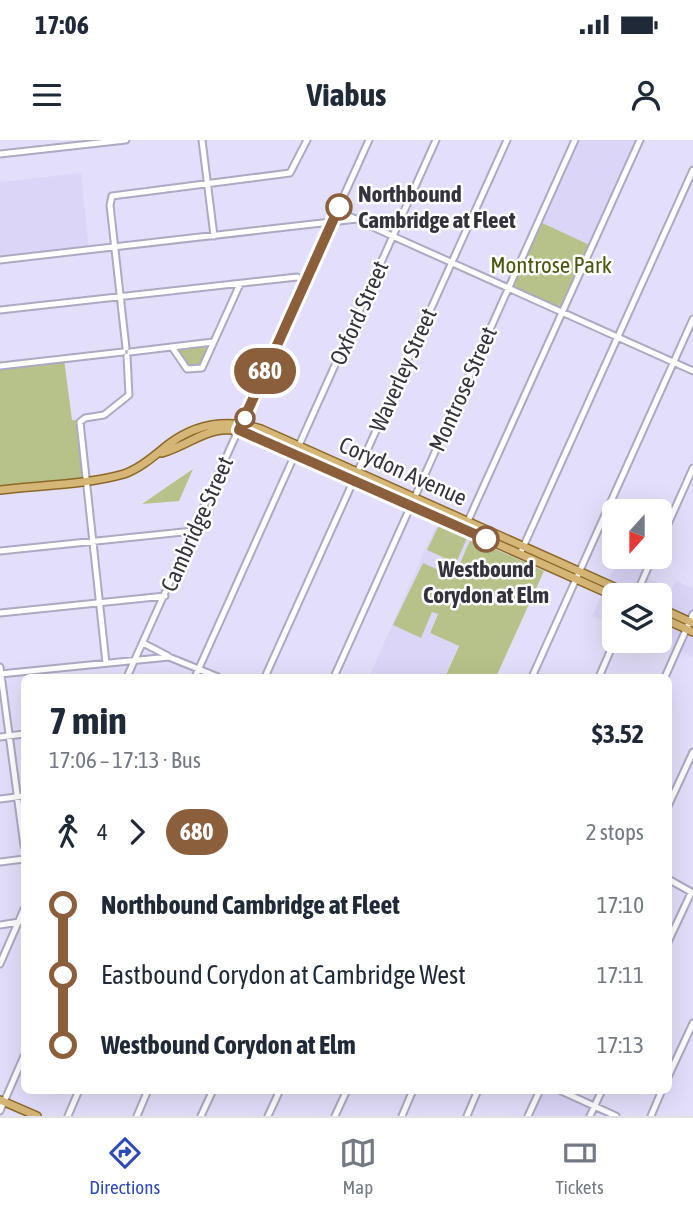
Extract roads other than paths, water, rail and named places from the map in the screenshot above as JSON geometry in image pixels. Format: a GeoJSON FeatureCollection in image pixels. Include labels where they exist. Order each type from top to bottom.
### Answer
{"type":"FeatureCollection","features":[{"type":"Feature","properties":{"kind":"main road","name":"Corydon Avenue"},"geometry":{"type":"LineString","coordinates":[[0,490],[128,473],[186,433],[207,425],[241,427],[522,550],[602,590]]}},
{"type":"Feature","properties":{"kind":"main road","name":"Corydon Avenue"},"geometry":{"type":"LineString","coordinates":[[578,576],[602,584]]}},
{"type":"Feature","properties":{"kind":"main road"},"geometry":{"type":"LineString","coordinates":[[672,614],[691,624]]}},
{"type":"Feature","properties":{"kind":"main road"},"geometry":{"type":"LineString","coordinates":[[672,620],[691,624]]}},
{"type":"Feature","properties":{"kind":"main road"},"geometry":{"type":"LineString","coordinates":[[2,1100],[37,1116]]}},
{"type":"Feature","properties":{"kind":"street"},"geometry":{"type":"LineString","coordinates":[[48,140],[49,148]]}},
{"type":"Feature","properties":{"kind":"street"},"geometry":{"type":"LineString","coordinates":[[0,154],[126,140]]}},
{"type":"Feature","properties":{"kind":"street"},"geometry":{"type":"LineString","coordinates":[[202,140],[214,236]]}},
{"type":"Feature","properties":{"kind":"street"},"geometry":{"type":"LineString","coordinates":[[106,663],[81,420],[104,415],[130,395],[110,205],[114,195],[290,173],[307,140]]}},
{"type":"Feature","properties":{"kind":"street","name":"Cambridge Street"},"geometry":{"type":"LineString","coordinates":[[129,674],[369,140]]}},
{"type":"Feature","properties":{"kind":"street","name":"Oxford Street"},"geometry":{"type":"LineString","coordinates":[[196,674],[436,140]]}},
{"type":"Feature","properties":{"kind":"street","name":"Waverley Street"},"geometry":{"type":"LineString","coordinates":[[266,674],[507,140]]}},
{"type":"Feature","properties":{"kind":"street","name":"Montrose Street"},"geometry":{"type":"LineString","coordinates":[[335,674],[575,140]]}},
{"type":"Feature","properties":{"kind":"street"},"geometry":{"type":"LineString","coordinates":[[466,526],[640,140]]}},
{"type":"Feature","properties":{"kind":"street"},"geometry":{"type":"LineString","coordinates":[[522,550],[693,170]]}},
{"type":"Feature","properties":{"kind":"street"},"geometry":{"type":"LineString","coordinates":[[339,207],[393,236],[693,371]]}},
{"type":"Feature","properties":{"kind":"street"},"geometry":{"type":"LineString","coordinates":[[0,260],[357,219]]}},
{"type":"Feature","properties":{"kind":"street"},"geometry":{"type":"LineString","coordinates":[[0,310],[297,277],[305,280]]}},
{"type":"Feature","properties":{"kind":"street"},"geometry":{"type":"LineString","coordinates":[[172,347],[187,369],[202,368],[240,283]]}},
{"type":"Feature","properties":{"kind":"street"},"geometry":{"type":"LineString","coordinates":[[533,674],[693,319]]}},
{"type":"Feature","properties":{"kind":"street"},"geometry":{"type":"LineString","coordinates":[[0,366],[213,342]]}},
{"type":"Feature","properties":{"kind":"street"},"geometry":{"type":"LineString","coordinates":[[672,514],[693,468]]}},
{"type":"Feature","properties":{"kind":"street"},"geometry":{"type":"LineString","coordinates":[[0,551],[193,531]]}},
{"type":"Feature","properties":{"kind":"street"},"geometry":{"type":"LineString","coordinates":[[0,613],[165,596]]}},
{"type":"Feature","properties":{"kind":"street"},"geometry":{"type":"LineString","coordinates":[[666,674],[691,624]]}},
{"type":"Feature","properties":{"kind":"street"},"geometry":{"type":"LineString","coordinates":[[143,643],[211,674]]}},
{"type":"Feature","properties":{"kind":"street"},"geometry":{"type":"LineString","coordinates":[[600,674],[609,653]]}},
{"type":"Feature","properties":{"kind":"street"},"geometry":{"type":"LineString","coordinates":[[0,674],[169,657]]}},
{"type":"Feature","properties":{"kind":"street"},"geometry":{"type":"LineString","coordinates":[[125,660],[131,670]]}},
{"type":"Feature","properties":{"kind":"street"},"geometry":{"type":"LineString","coordinates":[[0,667],[8,736],[21,797],[0,799]]}},
{"type":"Feature","properties":{"kind":"street"},"geometry":{"type":"LineString","coordinates":[[0,737],[21,734]]}},
{"type":"Feature","properties":{"kind":"street"},"geometry":{"type":"LineString","coordinates":[[672,797],[693,752]]}},
{"type":"Feature","properties":{"kind":"street"},"geometry":{"type":"LineString","coordinates":[[0,862],[21,859]]}},
{"type":"Feature","properties":{"kind":"street"},"geometry":{"type":"LineString","coordinates":[[672,881],[691,890],[672,933]]}},
{"type":"Feature","properties":{"kind":"street"},"geometry":{"type":"LineString","coordinates":[[0,964],[21,917]]}},
{"type":"Feature","properties":{"kind":"street"},"geometry":{"type":"LineString","coordinates":[[0,925],[19,922]]}},
{"type":"Feature","properties":{"kind":"street"},"geometry":{"type":"LineString","coordinates":[[672,1068],[693,1023]]}},
{"type":"Feature","properties":{"kind":"street"},"geometry":{"type":"LineString","coordinates":[[0,1111],[2,1100],[21,1062]]}},
{"type":"Feature","properties":{"kind":"street"},"geometry":{"type":"LineString","coordinates":[[68,1116],[77,1094]]}},
{"type":"Feature","properties":{"kind":"street"},"geometry":{"type":"LineString","coordinates":[[136,1116],[146,1094]]}},
{"type":"Feature","properties":{"kind":"street"},"geometry":{"type":"LineString","coordinates":[[201,1116],[211,1094]]}},
{"type":"Feature","properties":{"kind":"street"},"geometry":{"type":"LineString","coordinates":[[268,1116],[277,1094]]}},
{"type":"Feature","properties":{"kind":"street"},"geometry":{"type":"LineString","coordinates":[[335,1116],[344,1094]]}},
{"type":"Feature","properties":{"kind":"street"},"geometry":{"type":"LineString","coordinates":[[401,1116],[411,1094]]}},
{"type":"Feature","properties":{"kind":"street"},"geometry":{"type":"LineString","coordinates":[[467,1116],[476,1094]]}},
{"type":"Feature","properties":{"kind":"street"},"geometry":{"type":"LineString","coordinates":[[528,1116],[538,1094]]}},
{"type":"Feature","properties":{"kind":"street"},"geometry":{"type":"LineString","coordinates":[[568,1094],[616,1116]]}},
{"type":"Feature","properties":{"kind":"street"},"geometry":{"type":"LineString","coordinates":[[590,1116],[600,1094]]}},
{"type":"Feature","properties":{"kind":"street"},"geometry":{"type":"LineString","coordinates":[[651,1116],[661,1094]]}},
{"type":"Feature","properties":{"kind":"place","name":"Northbound Cambridge at Fleet"},"geometry":{"type":"Point","coordinates":[339,207]}},
{"type":"Feature","properties":{"kind":"place","name":"Westbound Corydon at Elm"},"geometry":{"type":"Point","coordinates":[486,539]}},
{"type":"Feature","properties":{"kind":"park label","name":"Montrose Park"},"geometry":{"type":"Point","coordinates":[551,265]}}]}
